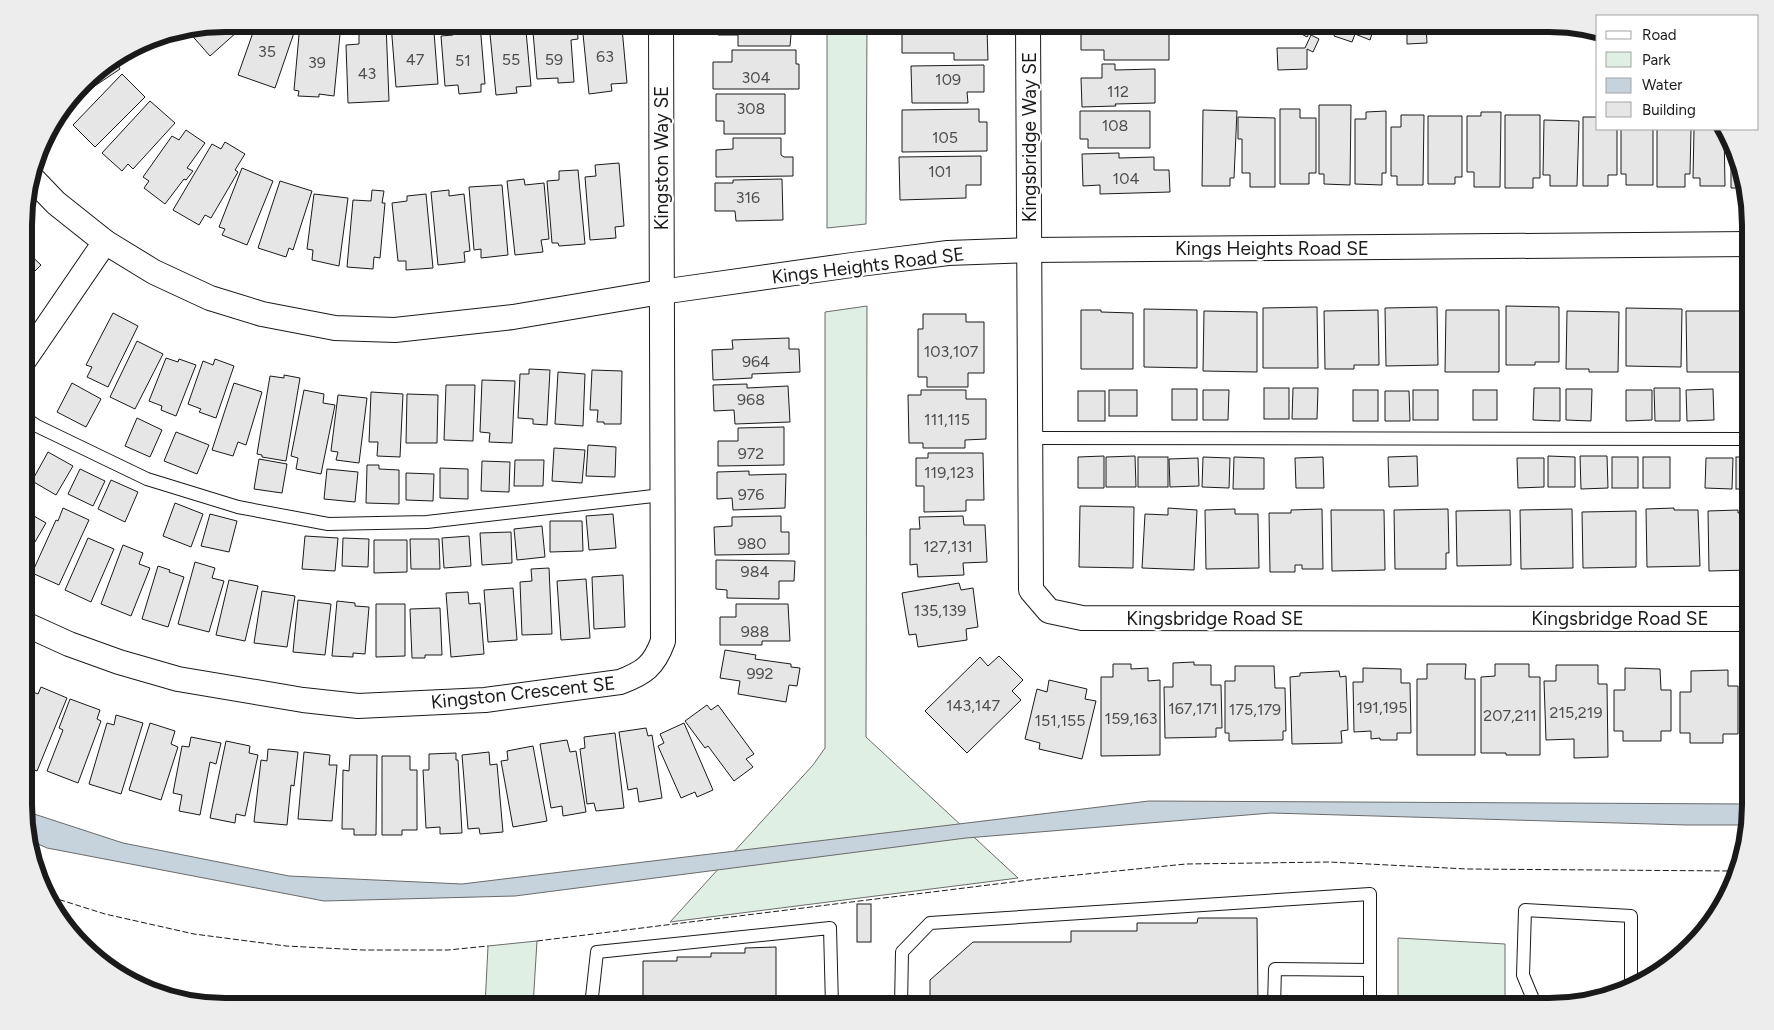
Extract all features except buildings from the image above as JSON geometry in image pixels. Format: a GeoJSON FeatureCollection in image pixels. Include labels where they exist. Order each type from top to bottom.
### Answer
{"type":"FeatureCollection","features":[{"type":"Feature","properties":{"kind":"street","name":"Kingston Way SE"},"geometry":{"type":"LineString","coordinates":[[661,32],[661,292]]}},
{"type":"Feature","properties":{"kind":"street","name":"Kingsbridge Way SE"},"geometry":{"type":"LineString","coordinates":[[1028,32],[1030,250]]}},
{"type":"Feature","properties":{"kind":"street","name":"Kings Heights Road SE"},"geometry":{"type":"LineString","coordinates":[[37,183],[56,203],[105,242],[154,272],[210,298],[262,314],[335,328],[395,330],[513,317],[661,292],[948,253],[1030,250],[1742,244]]}},
{"type":"Feature","properties":{"kind":"street"},"geometry":{"type":"LineString","coordinates":[[32,350],[105,242]]}},
{"type":"Feature","properties":{"kind":"street","name":"Kingsbridge Road SE"},"geometry":{"type":"LineString","coordinates":[[1030,250],[1031,590],[1049,611],[1082,618],[1742,619]]}},
{"type":"Feature","properties":{"kind":"street","name":"Kingston Crescent SE"},"geometry":{"type":"LineString","coordinates":[[32,627],[69,644],[178,680],[303,700],[358,706],[485,700],[620,682],[637,676],[649,667],[658,654],[663,641],[661,292]]}},
{"type":"Feature","properties":{"kind":"lane"},"geometry":{"type":"LineString","coordinates":[[32,422],[147,479],[238,507],[328,524],[427,522],[662,496]]}},
{"type":"Feature","properties":{"kind":"lane"},"geometry":{"type":"LineString","coordinates":[[1031,438],[1742,439]]}},
{"type":"Feature","properties":{"kind":"lane"},"geometry":{"type":"LineString","coordinates":[[901,998],[902,952],[930,923],[1370,894],[1370,998]]}},
{"type":"Feature","properties":{"kind":"lane"},"geometry":{"type":"LineString","coordinates":[[1533,998],[1523,975],[1525,910],[1631,916],[1631,979]]}},
{"type":"Feature","properties":{"kind":"lane"},"geometry":{"type":"LineString","coordinates":[[592,998],[596,952],[830,928],[832,998]]}},
{"type":"Feature","properties":{"kind":"lane"},"geometry":{"type":"LineString","coordinates":[[1274,998],[1275,969],[1370,970]]}},
{"type":"Feature","properties":{"kind":"green space"},"geometry":{"type":"Polygon","coordinates":[[[827,32],[867,32],[866,224],[827,228],[827,32]]]}},
{"type":"Feature","properties":{"kind":"green space"},"geometry":{"type":"Polygon","coordinates":[[[867,306],[866,737],[1018,878],[670,922],[813,765],[825,748],[825,312],[867,306]]]}},
{"type":"Feature","properties":{"kind":"green space"},"geometry":{"type":"Polygon","coordinates":[[[1398,938],[1505,944],[1505,998],[1398,998],[1398,938]]]}},
{"type":"Feature","properties":{"kind":"green space"},"geometry":{"type":"Polygon","coordinates":[[[537,941],[533,998],[485,998],[488,946],[537,941]]]}},
{"type":"Feature","properties":{"kind":"water"},"geometry":{"type":"Polygon","coordinates":[[[1149,801],[1742,804],[1740,825],[1271,813],[966,838],[515,896],[324,901],[47,848],[36,843],[33,814],[123,843],[289,876],[462,884],[1149,801]]]}},
{"type":"Feature","properties":{"kind":"fence"},"geometry":{"type":"LineString","coordinates":[[537,941],[1037,879],[1186,864],[1329,862],[1467,869],[1730,871]]}},
{"type":"Feature","properties":{"kind":"fence"},"geometry":{"type":"LineString","coordinates":[[57,899],[105,914],[194,934],[286,946],[363,950],[448,950],[488,946]]}}]}
